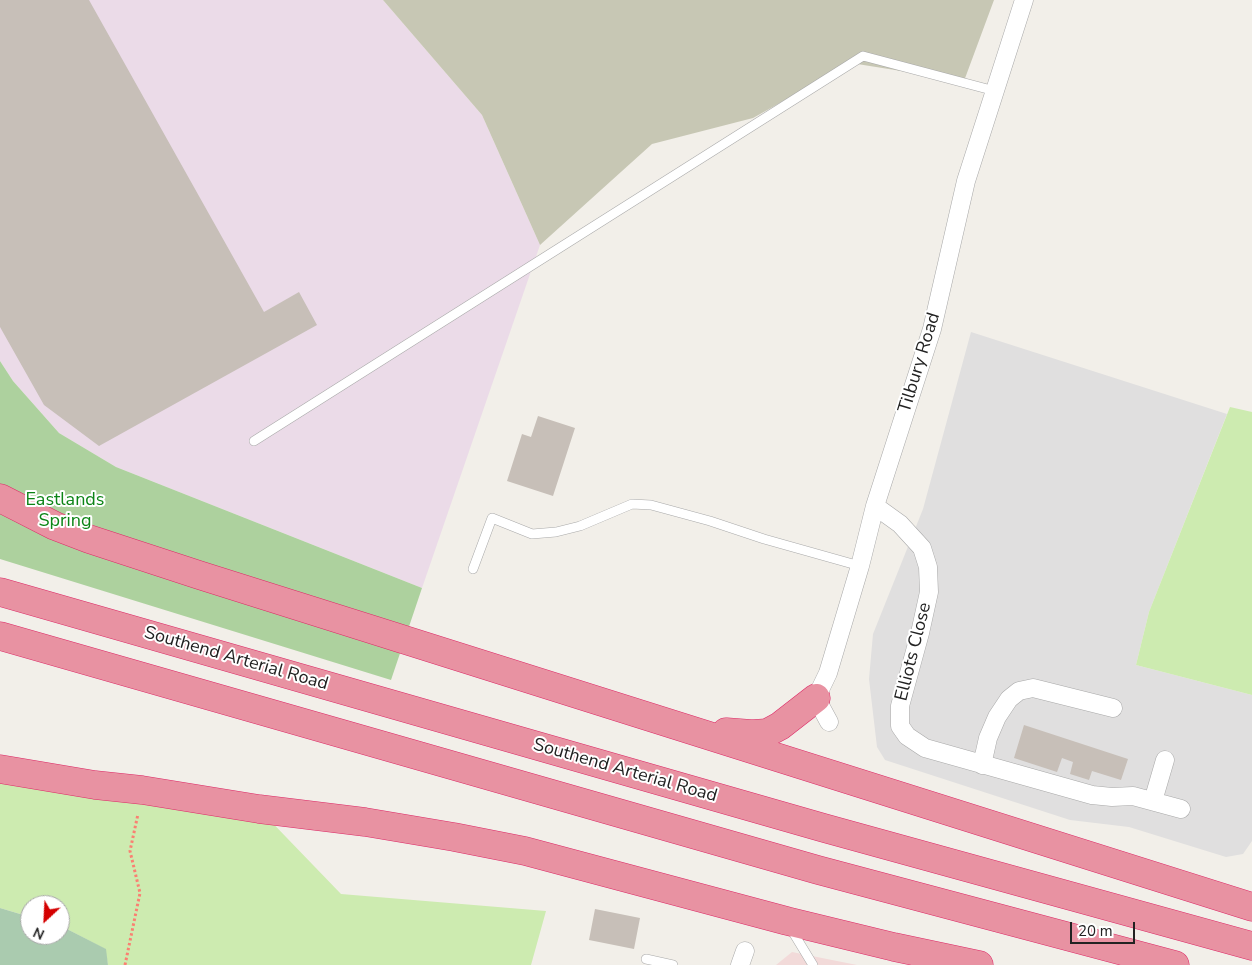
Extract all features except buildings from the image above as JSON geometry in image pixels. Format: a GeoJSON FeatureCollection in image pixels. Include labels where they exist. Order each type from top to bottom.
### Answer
{"type":"FeatureCollection","features":[{"type":"Feature","properties":{"kind":"highway"},"geometry":{"type":"LineString","coordinates":[[0,498],[55,526],[198,575],[1252,907]]}},
{"type":"Feature","properties":{"kind":"highway","name":"Southend Arterial Road"},"geometry":{"type":"LineString","coordinates":[[0,592],[805,823],[1252,946]]}},
{"type":"Feature","properties":{"kind":"highway"},"geometry":{"type":"LineString","coordinates":[[0,636],[818,870],[1175,965]]}},
{"type":"Feature","properties":{"kind":"highway"},"geometry":{"type":"LineString","coordinates":[[667,724],[731,733],[767,733],[822,710]]}},
{"type":"Feature","properties":{"kind":"highway"},"geometry":{"type":"LineString","coordinates":[[0,770],[260,809],[364,822],[525,851],[787,921],[979,965]]}},
{"type":"Feature","properties":{"kind":"street","name":"Tilbury Road"},"geometry":{"type":"LineString","coordinates":[[822,710],[828,673],[860,566],[875,506],[932,329],[966,181],[1024,0]]}},
{"type":"Feature","properties":{"kind":"street","name":"Elliots Close"},"geometry":{"type":"LineString","coordinates":[[875,506],[900,524],[922,548],[928,567],[929,592],[900,706],[900,726],[907,736],[925,748],[1092,795],[1112,797],[1133,796],[1181,809]]}},
{"type":"Feature","properties":{"kind":"street"},"geometry":{"type":"LineString","coordinates":[[982,765],[988,738],[997,717],[1009,700],[1019,691],[1033,688],[1113,708]]}},
{"type":"Feature","properties":{"kind":"street"},"geometry":{"type":"LineString","coordinates":[[1153,801],[1165,760]]}},
{"type":"Feature","properties":{"kind":"lane"},"geometry":{"type":"LineString","coordinates":[[254,441],[863,56],[995,91]]}},
{"type":"Feature","properties":{"kind":"lane"},"geometry":{"type":"LineString","coordinates":[[473,569],[492,518],[532,534],[556,532],[580,526],[632,504],[651,505],[710,521],[860,566]]}},
{"type":"Feature","properties":{"kind":"lane"},"geometry":{"type":"LineString","coordinates":[[787,921],[813,965]]}},
{"type":"Feature","properties":{"kind":"lane"},"geometry":{"type":"LineString","coordinates":[[646,959],[673,965]]}},
{"type":"Feature","properties":{"kind":"path"},"geometry":{"type":"LineString","coordinates":[[125,965],[140,893],[130,851],[138,812]]}},
{"type":"Feature","properties":{"kind":"shaded area"},"geometry":{"type":"Polygon","coordinates":[[[0,0],[383,0],[482,115],[540,245],[422,588],[116,467],[59,433],[13,381],[0,361],[0,0]]]}},
{"type":"Feature","properties":{"kind":"shaded area"},"geometry":{"type":"Polygon","coordinates":[[[383,0],[994,0],[964,81],[851,63],[753,118],[652,144],[540,245],[482,115],[383,0]]]}},
{"type":"Feature","properties":{"kind":"shaded area"},"geometry":{"type":"Polygon","coordinates":[[[971,332],[1227,414],[1149,612],[1136,665],[1252,695],[1252,841],[1243,854],[1226,857],[1129,827],[1070,820],[885,760],[877,747],[869,679],[873,634],[923,509],[971,332]]]}},
{"type":"Feature","properties":{"kind":"shaded area"},"geometry":{"type":"Polygon","coordinates":[[[792,952],[857,965],[776,965],[792,952]]]}},
{"type":"Feature","properties":{"kind":"green space","name":"Eastlands Spring"},"geometry":{"type":"Polygon","coordinates":[[[0,361],[13,381],[59,433],[116,467],[422,588],[391,680],[0,559],[0,361]]]}},
{"type":"Feature","properties":{"kind":"green space"},"geometry":{"type":"Polygon","coordinates":[[[1230,407],[1252,412],[1252,695],[1136,665],[1149,612],[1230,407]]]}},
{"type":"Feature","properties":{"kind":"green space"},"geometry":{"type":"Polygon","coordinates":[[[0,768],[259,809],[341,894],[546,911],[531,965],[108,965],[105,949],[70,931],[70,895],[20,895],[20,914],[0,908],[0,768]]]}},
{"type":"Feature","properties":{"kind":"green space"},"geometry":{"type":"Polygon","coordinates":[[[0,908],[20,914],[20,945],[70,945],[70,931],[106,949],[108,965],[0,965],[0,908]]]}}]}
